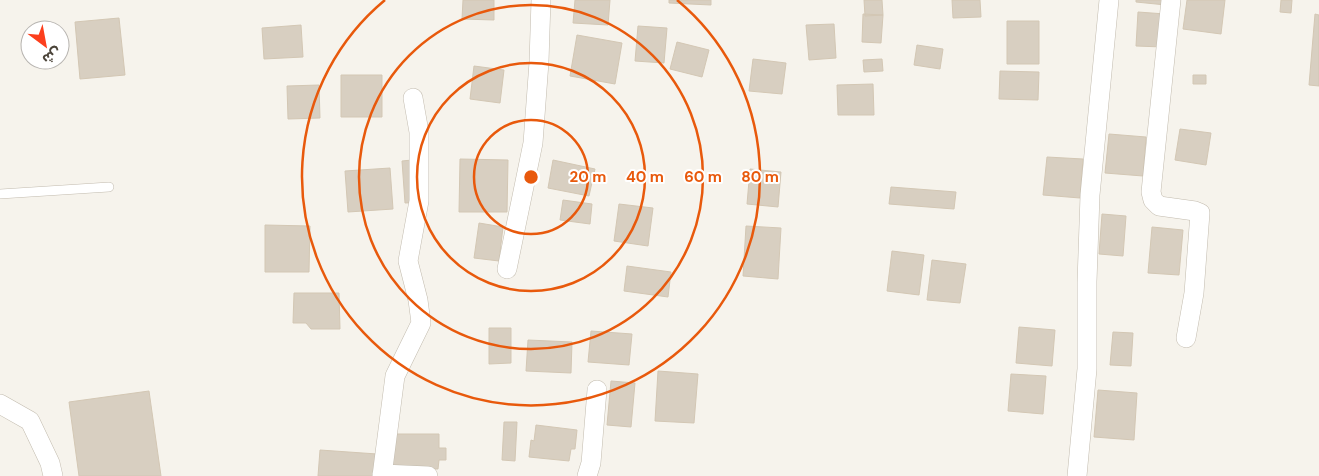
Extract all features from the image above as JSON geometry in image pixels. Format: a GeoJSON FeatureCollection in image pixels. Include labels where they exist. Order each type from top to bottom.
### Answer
{"type":"FeatureCollection","features":[{"type":"Feature","properties":{"kind":"street"},"geometry":{"type":"LineString","coordinates":[[507,269],[533,143],[541,0]]}},
{"type":"Feature","properties":{"kind":"street"},"geometry":{"type":"LineString","coordinates":[[1077,476],[1087,369],[1090,195],[1109,0]]}},
{"type":"Feature","properties":{"kind":"street"},"geometry":{"type":"LineString","coordinates":[[1171,0],[1151,192],[1153,200],[1159,206],[1200,213],[1194,293],[1186,338]]}},
{"type":"Feature","properties":{"kind":"street"},"geometry":{"type":"LineString","coordinates":[[413,98],[419,132],[419,201],[408,261],[418,300],[421,324],[395,376],[382,475],[428,476]]}},
{"type":"Feature","properties":{"kind":"street"},"geometry":{"type":"LineString","coordinates":[[587,476],[591,463],[597,390]]}},
{"type":"Feature","properties":{"kind":"street"},"geometry":{"type":"LineString","coordinates":[[0,404],[30,421],[50,463],[53,476]]}},
{"type":"Feature","properties":{"kind":"lane"},"geometry":{"type":"LineString","coordinates":[[0,194],[109,187]]}},
{"type":"Feature","properties":{"kind":"building"},"geometry":{"type":"Polygon","coordinates":[[[463,0],[494,0],[494,20],[462,19],[463,0]]]}},
{"type":"Feature","properties":{"kind":"building"},"geometry":{"type":"Polygon","coordinates":[[[575,0],[610,0],[608,25],[573,23],[575,0]]]}},
{"type":"Feature","properties":{"kind":"building"},"geometry":{"type":"Polygon","coordinates":[[[669,0],[711,0],[711,5],[669,3],[669,0]]]}},
{"type":"Feature","properties":{"kind":"building"},"geometry":{"type":"Polygon","coordinates":[[[864,0],[882,0],[883,15],[865,16],[864,0]]]}},
{"type":"Feature","properties":{"kind":"building"},"geometry":{"type":"Polygon","coordinates":[[[952,0],[980,0],[981,17],[953,18],[952,0]]]}},
{"type":"Feature","properties":{"kind":"building"},"geometry":{"type":"Polygon","coordinates":[[[1136,0],[1167,0],[1166,5],[1136,2],[1136,0]]]}},
{"type":"Feature","properties":{"kind":"building"},"geometry":{"type":"Polygon","coordinates":[[[1187,0],[1225,0],[1221,34],[1183,29],[1187,0]]]}},
{"type":"Feature","properties":{"kind":"building"},"geometry":{"type":"Polygon","coordinates":[[[1281,0],[1292,0],[1291,13],[1280,12],[1281,0]]]}},
{"type":"Feature","properties":{"kind":"building"},"geometry":{"type":"Polygon","coordinates":[[[1138,12],[1165,14],[1163,47],[1136,46],[1138,12]]]}},
{"type":"Feature","properties":{"kind":"building"},"geometry":{"type":"Polygon","coordinates":[[[863,14],[883,15],[881,43],[862,42],[863,14]]]}},
{"type":"Feature","properties":{"kind":"building"},"geometry":{"type":"Polygon","coordinates":[[[1315,14],[1319,15],[1319,86],[1309,85],[1315,14]]]}},
{"type":"Feature","properties":{"kind":"building"},"geometry":{"type":"Polygon","coordinates":[[[119,18],[125,75],[80,79],[75,22],[119,18]]]}},
{"type":"Feature","properties":{"kind":"building"},"geometry":{"type":"Polygon","coordinates":[[[1007,21],[1039,21],[1039,64],[1007,64],[1007,21]]]}},
{"type":"Feature","properties":{"kind":"building"},"geometry":{"type":"Polygon","coordinates":[[[834,24],[836,58],[809,60],[806,25],[834,24]]]}},
{"type":"Feature","properties":{"kind":"building"},"geometry":{"type":"Polygon","coordinates":[[[301,25],[303,57],[264,59],[262,28],[301,25]]]}},
{"type":"Feature","properties":{"kind":"building"},"geometry":{"type":"Polygon","coordinates":[[[638,26],[667,28],[664,63],[635,61],[638,26]]]}},
{"type":"Feature","properties":{"kind":"building"},"geometry":{"type":"Polygon","coordinates":[[[577,35],[622,43],[615,84],[570,76],[577,35]]]}},
{"type":"Feature","properties":{"kind":"building"},"geometry":{"type":"Polygon","coordinates":[[[677,42],[709,50],[702,77],[670,69],[677,42]]]}},
{"type":"Feature","properties":{"kind":"building"},"geometry":{"type":"Polygon","coordinates":[[[917,45],[943,49],[940,69],[914,65],[917,45]]]}},
{"type":"Feature","properties":{"kind":"building"},"geometry":{"type":"Polygon","coordinates":[[[753,59],[786,63],[782,94],[749,91],[753,59]]]}},
{"type":"Feature","properties":{"kind":"building"},"geometry":{"type":"Polygon","coordinates":[[[882,59],[883,71],[864,72],[863,60],[882,59]]]}},
{"type":"Feature","properties":{"kind":"building"},"geometry":{"type":"Polygon","coordinates":[[[474,66],[504,70],[500,103],[470,99],[474,66]]]}},
{"type":"Feature","properties":{"kind":"building"},"geometry":{"type":"Polygon","coordinates":[[[1000,71],[1039,72],[1038,100],[999,99],[1000,71]]]}},
{"type":"Feature","properties":{"kind":"building"},"geometry":{"type":"Polygon","coordinates":[[[341,75],[382,75],[382,117],[341,117],[341,75]]]}},
{"type":"Feature","properties":{"kind":"building"},"geometry":{"type":"Polygon","coordinates":[[[1193,75],[1206,75],[1206,84],[1193,84],[1193,75]]]}},
{"type":"Feature","properties":{"kind":"building"},"geometry":{"type":"Polygon","coordinates":[[[873,84],[874,115],[838,115],[837,85],[873,84]]]}},
{"type":"Feature","properties":{"kind":"building"},"geometry":{"type":"Polygon","coordinates":[[[319,85],[320,118],[288,119],[287,86],[319,85]]]}},
{"type":"Feature","properties":{"kind":"building"},"geometry":{"type":"Polygon","coordinates":[[[1180,129],[1211,133],[1206,165],[1175,160],[1180,129]]]}},
{"type":"Feature","properties":{"kind":"building"},"geometry":{"type":"Polygon","coordinates":[[[1109,134],[1146,137],[1143,176],[1105,173],[1109,134]]]}},
{"type":"Feature","properties":{"kind":"building"},"geometry":{"type":"Polygon","coordinates":[[[1047,157],[1083,159],[1080,198],[1043,195],[1047,157]]]}},
{"type":"Feature","properties":{"kind":"building"},"geometry":{"type":"Polygon","coordinates":[[[422,159],[424,202],[405,203],[402,161],[422,159]]]}},
{"type":"Feature","properties":{"kind":"building"},"geometry":{"type":"Polygon","coordinates":[[[460,159],[508,160],[507,212],[459,212],[460,159]]]}},
{"type":"Feature","properties":{"kind":"building"},"geometry":{"type":"Polygon","coordinates":[[[553,160],[595,169],[589,196],[548,188],[553,160]]]}},
{"type":"Feature","properties":{"kind":"building"},"geometry":{"type":"Polygon","coordinates":[[[390,168],[393,209],[348,212],[345,171],[390,168]]]}},
{"type":"Feature","properties":{"kind":"building"},"geometry":{"type":"Polygon","coordinates":[[[750,169],[781,172],[778,207],[747,204],[750,169]]]}},
{"type":"Feature","properties":{"kind":"building"},"geometry":{"type":"Polygon","coordinates":[[[891,187],[956,192],[954,209],[889,204],[891,187]]]}},
{"type":"Feature","properties":{"kind":"building"},"geometry":{"type":"Polygon","coordinates":[[[563,200],[592,204],[590,224],[560,220],[563,200]]]}},
{"type":"Feature","properties":{"kind":"building"},"geometry":{"type":"Polygon","coordinates":[[[619,204],[653,208],[648,246],[614,241],[619,204]]]}},
{"type":"Feature","properties":{"kind":"building"},"geometry":{"type":"Polygon","coordinates":[[[1102,214],[1126,216],[1123,256],[1099,254],[1102,214]]]}},
{"type":"Feature","properties":{"kind":"building"},"geometry":{"type":"Polygon","coordinates":[[[479,223],[503,227],[499,261],[474,258],[479,223]]]}},
{"type":"Feature","properties":{"kind":"building"},"geometry":{"type":"Polygon","coordinates":[[[265,225],[310,226],[309,272],[265,272],[265,225]]]}},
{"type":"Feature","properties":{"kind":"building"},"geometry":{"type":"Polygon","coordinates":[[[746,226],[781,228],[778,279],[743,276],[746,226]]]}},
{"type":"Feature","properties":{"kind":"building"},"geometry":{"type":"Polygon","coordinates":[[[1152,227],[1183,230],[1179,275],[1148,273],[1152,227]]]}},
{"type":"Feature","properties":{"kind":"building"},"geometry":{"type":"Polygon","coordinates":[[[892,251],[924,255],[919,295],[887,291],[892,251]]]}},
{"type":"Feature","properties":{"kind":"building"},"geometry":{"type":"Polygon","coordinates":[[[932,260],[966,264],[960,303],[927,300],[932,260]]]}},
{"type":"Feature","properties":{"kind":"building"},"geometry":{"type":"Polygon","coordinates":[[[627,266],[671,272],[668,297],[624,291],[627,266]]]}},
{"type":"Feature","properties":{"kind":"building"},"geometry":{"type":"Polygon","coordinates":[[[294,293],[339,293],[340,329],[311,329],[306,323],[293,323],[294,293]]]}},
{"type":"Feature","properties":{"kind":"building"},"geometry":{"type":"Polygon","coordinates":[[[1019,327],[1055,330],[1052,366],[1016,363],[1019,327]]]}},
{"type":"Feature","properties":{"kind":"building"},"geometry":{"type":"Polygon","coordinates":[[[489,328],[511,328],[511,363],[489,364],[489,328]]]}},
{"type":"Feature","properties":{"kind":"building"},"geometry":{"type":"Polygon","coordinates":[[[591,331],[632,334],[629,365],[588,362],[591,331]]]}},
{"type":"Feature","properties":{"kind":"building"},"geometry":{"type":"Polygon","coordinates":[[[1113,332],[1133,333],[1131,366],[1110,365],[1113,332]]]}},
{"type":"Feature","properties":{"kind":"building"},"geometry":{"type":"Polygon","coordinates":[[[528,340],[572,342],[571,373],[526,371],[528,340]]]}},
{"type":"Feature","properties":{"kind":"building"},"geometry":{"type":"Polygon","coordinates":[[[658,371],[698,374],[694,423],[655,421],[658,371]]]}},
{"type":"Feature","properties":{"kind":"building"},"geometry":{"type":"Polygon","coordinates":[[[1011,374],[1046,376],[1043,414],[1008,411],[1011,374]]]}},
{"type":"Feature","properties":{"kind":"building"},"geometry":{"type":"Polygon","coordinates":[[[611,381],[635,383],[631,427],[607,425],[611,381]]]}},
{"type":"Feature","properties":{"kind":"building"},"geometry":{"type":"Polygon","coordinates":[[[1098,390],[1137,393],[1134,440],[1094,437],[1098,390]]]}},
{"type":"Feature","properties":{"kind":"building"},"geometry":{"type":"Polygon","coordinates":[[[149,391],[161,476],[79,476],[69,402],[149,391]]]}},
{"type":"Feature","properties":{"kind":"building"},"geometry":{"type":"Polygon","coordinates":[[[504,422],[517,422],[515,461],[502,460],[504,422]]]}},
{"type":"Feature","properties":{"kind":"building"},"geometry":{"type":"Polygon","coordinates":[[[536,425],[577,430],[575,449],[571,449],[569,461],[529,457],[531,440],[534,441],[536,425]]]}},
{"type":"Feature","properties":{"kind":"building"},"geometry":{"type":"Polygon","coordinates":[[[391,434],[439,434],[439,448],[446,448],[446,460],[439,460],[438,469],[391,468],[391,434]]]}},
{"type":"Feature","properties":{"kind":"building"},"geometry":{"type":"Polygon","coordinates":[[[320,450],[377,454],[375,476],[318,476],[320,450]]]}}]}
